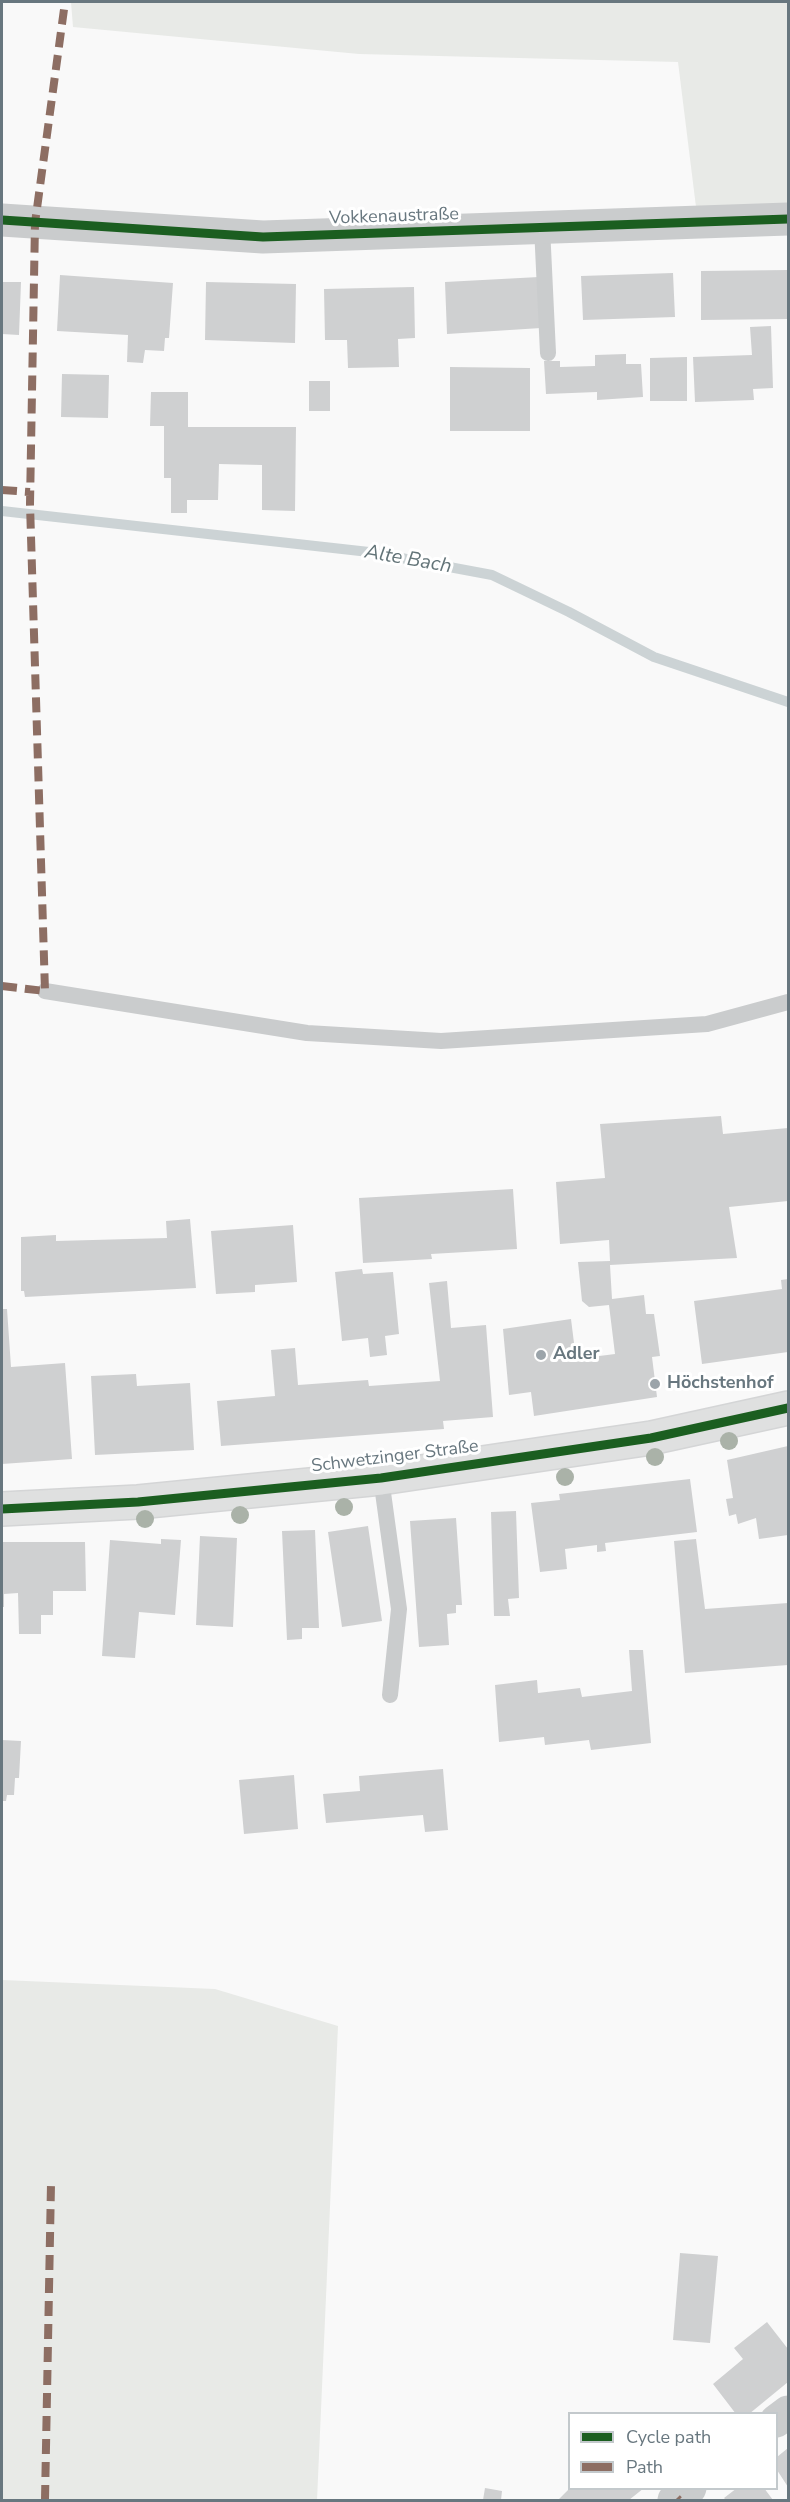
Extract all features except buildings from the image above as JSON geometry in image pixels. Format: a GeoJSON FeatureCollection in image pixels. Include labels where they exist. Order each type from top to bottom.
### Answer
{"type":"FeatureCollection","features":[{"type":"Feature","properties":{"kind":"main road","name":"Schwetzinger Straße"},"geometry":{"type":"LineString","coordinates":[[2,1509],[138,1502],[381,1478],[651,1437],[789,1408]]}},
{"type":"Feature","properties":{"kind":"street","name":"Vokkenaustraße"},"geometry":{"type":"LineString","coordinates":[[2,220],[263,237],[789,219]]}},
{"type":"Feature","properties":{"kind":"street"},"geometry":{"type":"LineString","coordinates":[[674,2500],[687,2490]]}},
{"type":"Feature","properties":{"kind":"lane"},"geometry":{"type":"LineString","coordinates":[[542,227],[549,352]]}},
{"type":"Feature","properties":{"kind":"lane"},"geometry":{"type":"LineString","coordinates":[[45,992],[307,1034],[441,1041],[707,1024],[789,1002]]}},
{"type":"Feature","properties":{"kind":"lane"},"geometry":{"type":"LineString","coordinates":[[381,1478],[399,1609],[390,1695]]}},
{"type":"Feature","properties":{"kind":"shaded area"},"geometry":{"type":"Polygon","coordinates":[[[71,2],[788,2],[788,207],[696,207],[678,62],[359,54],[73,27],[71,2]]]}},
{"type":"Feature","properties":{"kind":"shaded area"},"geometry":{"type":"Polygon","coordinates":[[[2,1980],[215,1989],[338,2026],[317,2500],[2,2500],[2,1980]]]}},
{"type":"Feature","properties":{"kind":"waterway","name":"Alte Bach"},"geometry":{"type":"LineString","coordinates":[[2,511],[369,552],[492,575],[654,657],[788,702]]}},
{"type":"Feature","properties":{"kind":"marked path"},"geometry":{"type":"LineString","coordinates":[[2,986],[45,991],[30,504],[35,223],[65,2]]}},
{"type":"Feature","properties":{"kind":"marked path"},"geometry":{"type":"LineString","coordinates":[[2,490],[30,492]]}},
{"type":"Feature","properties":{"kind":"marked path"},"geometry":{"type":"LineString","coordinates":[[45,2500],[51,2184]]}},
{"type":"Feature","properties":{"kind":"cycle path"},"geometry":{"type":"LineString","coordinates":[[2,220],[263,237],[788,219]]}},
{"type":"Feature","properties":{"kind":"cycle path"},"geometry":{"type":"LineString","coordinates":[[2,1509],[138,1502],[381,1478],[651,1438],[788,1408]]}},
{"type":"Feature","properties":{"kind":"place","name":"Adler"},"geometry":{"type":"Point","coordinates":[541,1355]}},
{"type":"Feature","properties":{"kind":"place","name":"Höchstenhof"},"geometry":{"type":"Point","coordinates":[655,1384]}}]}
